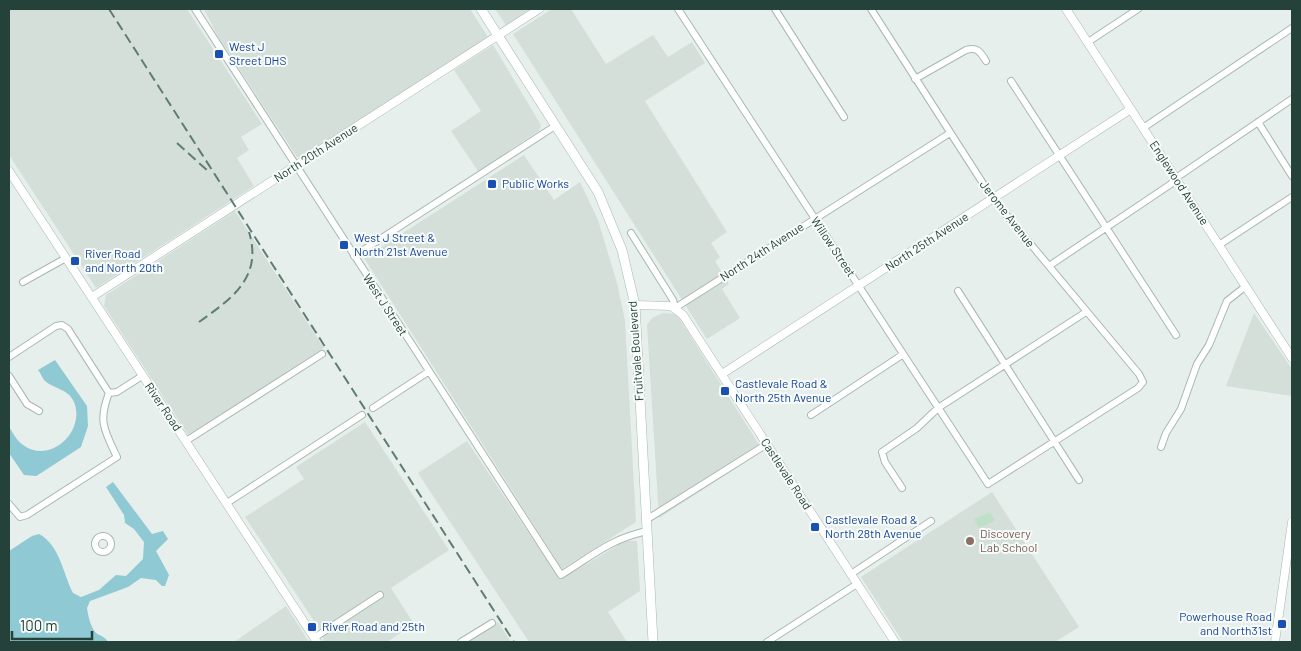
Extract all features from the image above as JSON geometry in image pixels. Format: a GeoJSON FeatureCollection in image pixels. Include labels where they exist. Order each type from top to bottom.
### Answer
{"type":"FeatureCollection","features":[{"type":"Feature","properties":{"kind":"main road","name":"Fruitvale Boulevard"},"geometry":{"type":"LineString","coordinates":[[481,9],[598,192],[622,250],[634,305],[653,642]]}},
{"type":"Feature","properties":{"kind":"street","name":"West J Street"},"geometry":{"type":"LineString","coordinates":[[194,9],[561,575],[610,542],[624,536],[647,531]]}},
{"type":"Feature","properties":{"kind":"street","name":"North 20th Avenue"},"geometry":{"type":"LineString","coordinates":[[92,297],[539,9]]}},
{"type":"Feature","properties":{"kind":"street","name":"Willow Street"},"geometry":{"type":"LineString","coordinates":[[678,9],[902,355],[988,484],[1056,442]]}},
{"type":"Feature","properties":{"kind":"street"},"geometry":{"type":"LineString","coordinates":[[775,9],[844,117]]}},
{"type":"Feature","properties":{"kind":"street","name":"Jerome Avenue"},"geometry":{"type":"LineString","coordinates":[[871,9],[993,199],[1139,374],[1143,382],[1138,388],[1056,442]]}},
{"type":"Feature","properties":{"kind":"street","name":"Englewood Avenue"},"geometry":{"type":"LineString","coordinates":[[1066,9],[1292,358]]}},
{"type":"Feature","properties":{"kind":"street"},"geometry":{"type":"LineString","coordinates":[[1088,42],[1138,9]]}},
{"type":"Feature","properties":{"kind":"street"},"geometry":{"type":"LineString","coordinates":[[1143,128],[1292,28]]}},
{"type":"Feature","properties":{"kind":"street"},"geometry":{"type":"LineString","coordinates":[[915,79],[966,50],[973,48],[979,50],[986,60]]}},
{"type":"Feature","properties":{"kind":"street"},"geometry":{"type":"LineString","coordinates":[[1011,81],[1176,335]]}},
{"type":"Feature","properties":{"kind":"street"},"geometry":{"type":"LineString","coordinates":[[1049,266],[1172,184],[1176,178],[1292,100]]}},
{"type":"Feature","properties":{"kind":"street","name":"North 25th Avenue"},"geometry":{"type":"LineString","coordinates":[[722,374],[1131,109]]}},
{"type":"Feature","properties":{"kind":"street"},"geometry":{"type":"LineString","coordinates":[[1258,122],[1292,176]]}},
{"type":"Feature","properties":{"kind":"street"},"geometry":{"type":"LineString","coordinates":[[354,256],[555,126]]}},
{"type":"Feature","properties":{"kind":"street","name":"North 24th Avenue"},"geometry":{"type":"LineString","coordinates":[[675,308],[950,133]]}},
{"type":"Feature","properties":{"kind":"street","name":"River Road"},"geometry":{"type":"LineString","coordinates":[[9,171],[315,640]]}},
{"type":"Feature","properties":{"kind":"street"},"geometry":{"type":"LineString","coordinates":[[1219,245],[1292,197]]}},
{"type":"Feature","properties":{"kind":"street","name":"Castlevale Road"},"geometry":{"type":"LineString","coordinates":[[631,233],[673,300],[675,308],[683,315],[722,374],[895,642]]}},
{"type":"Feature","properties":{"kind":"street"},"geometry":{"type":"LineString","coordinates":[[23,282],[66,258]]}},
{"type":"Feature","properties":{"kind":"street"},"geometry":{"type":"LineString","coordinates":[[1161,446],[1166,433],[1181,409],[1197,364],[1209,345],[1227,300],[1246,286]]}},
{"type":"Feature","properties":{"kind":"street"},"geometry":{"type":"LineString","coordinates":[[958,291],[1079,480]]}},
{"type":"Feature","properties":{"kind":"street"},"geometry":{"type":"LineString","coordinates":[[634,305],[675,308]]}},
{"type":"Feature","properties":{"kind":"street"},"geometry":{"type":"LineString","coordinates":[[902,488],[885,462],[882,452],[917,428],[938,408],[1086,312]]}},
{"type":"Feature","properties":{"kind":"street"},"geometry":{"type":"LineString","coordinates":[[9,357],[56,326],[62,325],[68,329],[109,393]]}},
{"type":"Feature","properties":{"kind":"street"},"geometry":{"type":"LineString","coordinates":[[186,442],[322,354]]}},
{"type":"Feature","properties":{"kind":"street"},"geometry":{"type":"LineString","coordinates":[[811,415],[902,355]]}},
{"type":"Feature","properties":{"kind":"street"},"geometry":{"type":"LineString","coordinates":[[373,408],[428,372]]}},
{"type":"Feature","properties":{"kind":"street"},"geometry":{"type":"LineString","coordinates":[[9,376],[27,404],[39,411]]}},
{"type":"Feature","properties":{"kind":"street"},"geometry":{"type":"LineString","coordinates":[[109,393],[117,392],[142,376]]}},
{"type":"Feature","properties":{"kind":"street"},"geometry":{"type":"LineString","coordinates":[[9,504],[20,517],[27,515],[116,457],[102,422],[102,410],[109,393]]}},
{"type":"Feature","properties":{"kind":"street"},"geometry":{"type":"LineString","coordinates":[[227,503],[362,415]]}},
{"type":"Feature","properties":{"kind":"street"},"geometry":{"type":"LineString","coordinates":[[646,520],[767,444]]}},
{"type":"Feature","properties":{"kind":"street"},"geometry":{"type":"LineString","coordinates":[[850,574],[931,521]]}},
{"type":"Feature","properties":{"kind":"street"},"geometry":{"type":"LineString","coordinates":[[1275,642],[1292,522]]}},
{"type":"Feature","properties":{"kind":"street"},"geometry":{"type":"LineString","coordinates":[[767,642],[857,584]]}},
{"type":"Feature","properties":{"kind":"street"},"geometry":{"type":"LineString","coordinates":[[315,640],[380,595]]}},
{"type":"Feature","properties":{"kind":"street"},"geometry":{"type":"LineString","coordinates":[[461,642],[492,623]]}},
{"type":"Feature","properties":{"kind":"shaded area"},"geometry":{"type":"Polygon","coordinates":[[[9,9],[187,9],[262,124],[241,137],[249,150],[237,158],[254,186],[96,288],[9,155],[9,9]]]}},
{"type":"Feature","properties":{"kind":"shaded area"},"geometry":{"type":"Polygon","coordinates":[[[204,9],[470,9],[488,37],[303,156],[297,157],[217,35],[204,9]]]}},
{"type":"Feature","properties":{"kind":"shaded area"},"geometry":{"type":"Polygon","coordinates":[[[495,9],[530,9],[506,25],[495,9]]]}},
{"type":"Feature","properties":{"kind":"shaded area"},"geometry":{"type":"Polygon","coordinates":[[[552,9],[571,9],[606,64],[653,35],[668,57],[692,42],[705,63],[645,101],[727,232],[711,243],[720,257],[715,261],[729,284],[722,289],[740,318],[707,339],[513,34],[552,9]]]}},
{"type":"Feature","properties":{"kind":"shaded area"},"geometry":{"type":"Polygon","coordinates":[[[493,45],[541,125],[539,131],[478,171],[451,131],[481,111],[454,70],[493,45]]]}},
{"type":"Feature","properties":{"kind":"shaded area"},"geometry":{"type":"Polygon","coordinates":[[[524,155],[554,200],[580,182],[598,220],[617,283],[625,321],[636,522],[562,569],[364,258],[524,155]]]}},
{"type":"Feature","properties":{"kind":"shaded area"},"geometry":{"type":"Polygon","coordinates":[[[235,211],[324,348],[189,436],[104,306],[106,295],[235,211]]]}},
{"type":"Feature","properties":{"kind":"shaded area"},"geometry":{"type":"Polygon","coordinates":[[[663,313],[675,314],[679,318],[763,451],[659,518],[647,325],[652,318],[663,313]]]}},
{"type":"Feature","properties":{"kind":"shaded area"},"geometry":{"type":"Polygon","coordinates":[[[1254,313],[1292,369],[1292,396],[1226,386],[1254,313]]]}},
{"type":"Feature","properties":{"kind":"shaded area"},"geometry":{"type":"Polygon","coordinates":[[[365,422],[449,550],[391,588],[414,624],[387,642],[324,642],[322,633],[245,517],[304,479],[296,467],[365,422]]]}},
{"type":"Feature","properties":{"kind":"shaded area"},"geometry":{"type":"Polygon","coordinates":[[[467,441],[560,580],[625,541],[637,541],[640,591],[608,612],[627,642],[529,642],[418,473],[467,441]]]}},
{"type":"Feature","properties":{"kind":"shaded area","name":"Discovery Lab School"},"geometry":{"type":"Polygon","coordinates":[[[992,492],[1079,627],[1055,642],[903,642],[861,577],[992,492]]]}},
{"type":"Feature","properties":{"kind":"shaded area"},"geometry":{"type":"Polygon","coordinates":[[[286,606],[309,642],[234,642],[286,606]]]}},
{"type":"Feature","properties":{"kind":"shaded area"},"geometry":{"type":"Polygon","coordinates":[[[498,622],[511,642],[467,642],[498,622]]]}},
{"type":"Feature","properties":{"kind":"green space"},"geometry":{"type":"Polygon","coordinates":[[[990,512],[995,521],[979,528],[974,519],[990,512]]]}},
{"type":"Feature","properties":{"kind":"water"},"geometry":{"type":"Polygon","coordinates":[[[55,360],[87,406],[88,426],[81,447],[36,476],[24,475],[9,453],[9,427],[23,445],[33,450],[44,451],[54,448],[63,442],[75,424],[76,413],[71,397],[44,380],[38,370],[55,360]]]}},
{"type":"Feature","properties":{"kind":"water"},"geometry":{"type":"Polygon","coordinates":[[[113,482],[152,534],[163,531],[168,539],[156,551],[169,575],[165,586],[162,586],[156,580],[141,578],[128,587],[90,601],[87,608],[92,626],[95,632],[108,642],[9,642],[9,551],[32,536],[39,534],[52,545],[73,593],[81,597],[99,590],[116,575],[126,576],[143,559],[144,542],[134,529],[125,523],[124,515],[106,487],[113,482]]]}},
{"type":"Feature","properties":{"kind":"railway"},"geometry":{"type":"LineString","coordinates":[[109,9],[514,642]]}},
{"type":"Feature","properties":{"kind":"railway"},"geometry":{"type":"LineString","coordinates":[[177,143],[209,172]]}},
{"type":"Feature","properties":{"kind":"railway"},"geometry":{"type":"LineString","coordinates":[[199,322],[233,296],[248,275],[252,262],[249,232]]}},
{"type":"Feature","properties":{"kind":"place","name":"West J Street DHS"},"geometry":{"type":"Point","coordinates":[219,54]}},
{"type":"Feature","properties":{"kind":"place","name":"Public Works"},"geometry":{"type":"Point","coordinates":[492,184]}},
{"type":"Feature","properties":{"kind":"place","name":"West J Street & North 21st Avenue"},"geometry":{"type":"Point","coordinates":[344,245]}},
{"type":"Feature","properties":{"kind":"place","name":"River Road and North 20th"},"geometry":{"type":"Point","coordinates":[75,261]}},
{"type":"Feature","properties":{"kind":"place","name":"Castlevale Road & North 25th Avenue"},"geometry":{"type":"Point","coordinates":[725,391]}},
{"type":"Feature","properties":{"kind":"place","name":"Castlevale Road & North 28th Avenue"},"geometry":{"type":"Point","coordinates":[815,527]}},
{"type":"Feature","properties":{"kind":"place","name":"Discovery Lab School"},"geometry":{"type":"Point","coordinates":[970,541]}},
{"type":"Feature","properties":{"kind":"place","name":"Powerhouse Road and North31st"},"geometry":{"type":"Point","coordinates":[1282,624]}},
{"type":"Feature","properties":{"kind":"place","name":"River Road and 25th"},"geometry":{"type":"Point","coordinates":[312,627]}}]}
